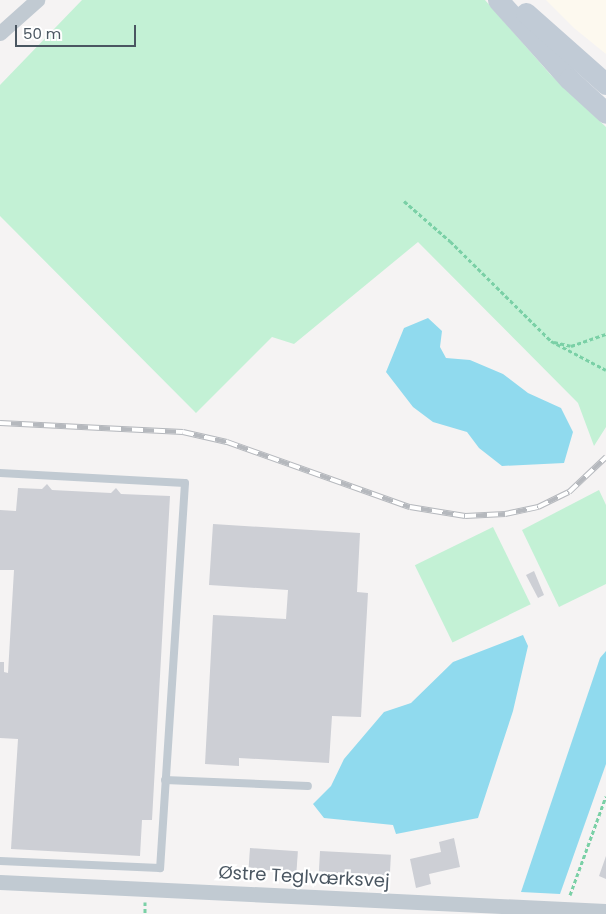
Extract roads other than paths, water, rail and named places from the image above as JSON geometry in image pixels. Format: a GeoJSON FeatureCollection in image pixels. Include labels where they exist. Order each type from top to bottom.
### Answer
{"type":"FeatureCollection","features":[{"type":"Feature","properties":{"kind":"street"},"geometry":{"type":"LineString","coordinates":[[0,34],[37,0]]}},
{"type":"Feature","properties":{"kind":"street"},"geometry":{"type":"LineString","coordinates":[[498,0],[569,79],[606,113]]}},
{"type":"Feature","properties":{"kind":"street"},"geometry":{"type":"LineString","coordinates":[[512,0],[606,84]]}},
{"type":"Feature","properties":{"kind":"street","name":"Østre Teglværksvej"},"geometry":{"type":"LineString","coordinates":[[0,882],[606,911]]}},
{"type":"Feature","properties":{"kind":"lane"},"geometry":{"type":"LineString","coordinates":[[0,473],[185,483],[160,868],[0,861]]}},
{"type":"Feature","properties":{"kind":"lane"},"geometry":{"type":"LineString","coordinates":[[165,780],[308,786]]}},
{"type":"Feature","properties":{"kind":"water"},"geometry":{"type":"Polygon","coordinates":[[[428,318],[442,331],[440,347],[446,358],[470,360],[503,374],[528,393],[561,408],[573,432],[564,463],[502,466],[479,448],[467,432],[433,422],[413,407],[386,372],[404,328],[428,318]]]}},
{"type":"Feature","properties":{"kind":"water"},"geometry":{"type":"Polygon","coordinates":[[[523,635],[528,646],[513,711],[478,818],[396,834],[393,825],[324,818],[313,804],[331,786],[344,759],[384,712],[411,703],[453,662],[523,635]]]}},
{"type":"Feature","properties":{"kind":"water"},"geometry":{"type":"Polygon","coordinates":[[[606,651],[606,764],[560,894],[521,892],[600,658],[606,651]]]}},
{"type":"Feature","properties":{"kind":"railway"},"geometry":{"type":"LineString","coordinates":[[0,423],[183,432],[227,442],[410,507],[465,516],[505,514],[538,507],[569,492],[606,457]]}}]}
